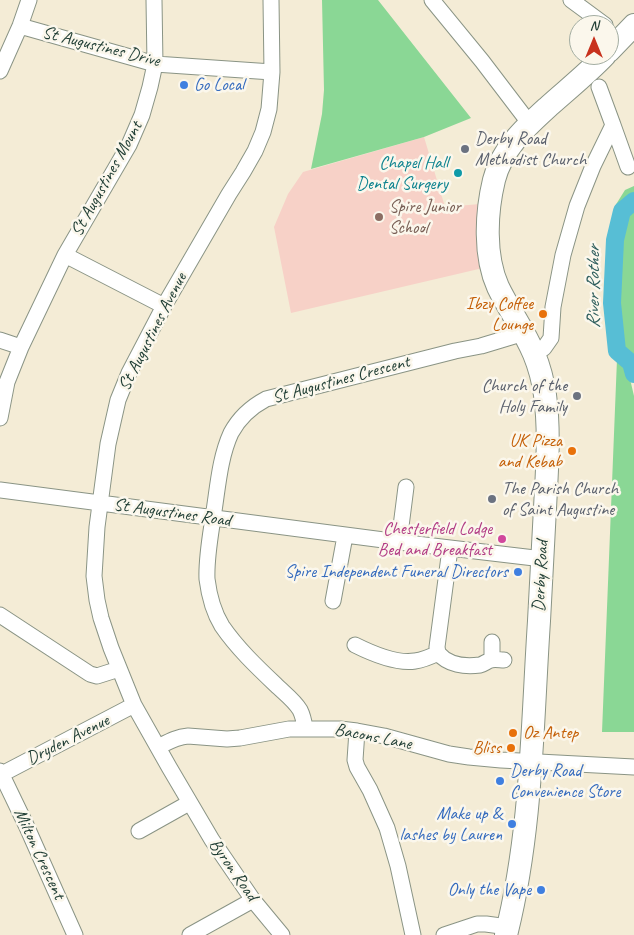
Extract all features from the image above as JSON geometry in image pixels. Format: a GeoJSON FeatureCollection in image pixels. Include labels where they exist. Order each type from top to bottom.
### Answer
{"type":"FeatureCollection","features":[{"type":"Feature","properties":{"kind":"highway"},"geometry":{"type":"LineString","coordinates":[[594,79],[600,65]]}},
{"type":"Feature","properties":{"kind":"highway","name":"Derby Road"},"geometry":{"type":"LineString","coordinates":[[507,931],[526,826],[543,559],[548,432],[545,394],[534,354],[497,285],[491,263],[488,229],[494,180],[499,164],[509,147],[530,124],[594,79]]}},
{"type":"Feature","properties":{"kind":"street"},"geometry":{"type":"LineString","coordinates":[[0,71],[29,0]]}},
{"type":"Feature","properties":{"kind":"street","name":"St Augustines Mount"},"geometry":{"type":"LineString","coordinates":[[0,418],[7,382],[21,347],[65,255],[130,145],[142,115],[154,64],[154,0]]}},
{"type":"Feature","properties":{"kind":"street","name":"St Augustines Avenue"},"geometry":{"type":"LineString","coordinates":[[134,706],[101,618],[94,576],[100,504],[108,444],[118,400],[129,372],[164,306],[255,151],[263,132],[269,109],[272,72],[271,0]]}},
{"type":"Feature","properties":{"kind":"street"},"geometry":{"type":"LineString","coordinates":[[432,0],[530,124]]}},
{"type":"Feature","properties":{"kind":"street"},"geometry":{"type":"LineString","coordinates":[[571,0],[591,15]]}},
{"type":"Feature","properties":{"kind":"street","name":"St Augustines Drive"},"geometry":{"type":"LineString","coordinates":[[20,26],[154,64],[272,72]]}},
{"type":"Feature","properties":{"kind":"street"},"geometry":{"type":"LineString","coordinates":[[594,79],[628,167]]}},
{"type":"Feature","properties":{"kind":"street"},"geometry":{"type":"LineString","coordinates":[[534,354],[544,348],[551,338],[563,255],[577,206],[593,166],[613,125]]}},
{"type":"Feature","properties":{"kind":"street"},"geometry":{"type":"LineString","coordinates":[[65,255],[164,306]]}},
{"type":"Feature","properties":{"kind":"street","name":"St Augustines Crescent"},"geometry":{"type":"LineString","coordinates":[[305,728],[304,718],[296,703],[246,655],[222,626],[215,611],[208,581],[207,567],[225,450],[232,432],[246,412],[256,405],[277,396],[445,353],[481,346],[524,333]]}},
{"type":"Feature","properties":{"kind":"street"},"geometry":{"type":"LineString","coordinates":[[0,340],[21,347]]}},
{"type":"Feature","properties":{"kind":"street"},"geometry":{"type":"LineString","coordinates":[[399,542],[406,487]]}},
{"type":"Feature","properties":{"kind":"street","name":"St Augustines Road"},"geometry":{"type":"LineString","coordinates":[[0,490],[345,536],[543,559]]}},
{"type":"Feature","properties":{"kind":"street"},"geometry":{"type":"LineString","coordinates":[[334,601],[345,536]]}},
{"type":"Feature","properties":{"kind":"street"},"geometry":{"type":"LineString","coordinates":[[450,549],[437,647],[438,653],[442,658],[459,665],[481,664],[498,660],[492,642]]}},
{"type":"Feature","properties":{"kind":"street"},"geometry":{"type":"LineString","coordinates":[[0,616],[90,674],[97,676],[119,669]]}},
{"type":"Feature","properties":{"kind":"street"},"geometry":{"type":"LineString","coordinates":[[355,645],[368,652],[394,659],[412,668],[438,653]]}},
{"type":"Feature","properties":{"kind":"street","name":"Byron Road"},"geometry":{"type":"LineString","coordinates":[[134,706],[212,840],[254,900],[282,935]]}},
{"type":"Feature","properties":{"kind":"street","name":"Dryden Avenue"},"geometry":{"type":"LineString","coordinates":[[0,774],[134,706]]}},
{"type":"Feature","properties":{"kind":"street","name":"Bacons Lane"},"geometry":{"type":"LineString","coordinates":[[158,747],[181,736],[227,739],[289,729],[340,729],[384,736],[449,754],[488,759],[634,767]]}},
{"type":"Feature","properties":{"kind":"street"},"geometry":{"type":"LineString","coordinates":[[357,731],[355,760],[387,828],[398,866],[413,935]]}},
{"type":"Feature","properties":{"kind":"street","name":"Milton Crescent"},"geometry":{"type":"LineString","coordinates":[[0,774],[30,833],[75,935]]}},
{"type":"Feature","properties":{"kind":"street"},"geometry":{"type":"LineString","coordinates":[[139,831],[189,803]]}},
{"type":"Feature","properties":{"kind":"street"},"geometry":{"type":"LineString","coordinates":[[190,935],[254,900]]}},
{"type":"Feature","properties":{"kind":"street"},"geometry":{"type":"LineString","coordinates":[[444,935],[477,924],[486,924],[507,931]]}},
{"type":"Feature","properties":{"kind":"shaded area","name":"Spire Junior School"},"geometry":{"type":"Polygon","coordinates":[[[424,137],[445,207],[480,204],[483,268],[291,313],[274,227],[288,194],[303,172],[424,137]]]}},
{"type":"Feature","properties":{"kind":"green space"},"geometry":{"type":"Polygon","coordinates":[[[322,0],[378,0],[471,118],[424,137],[311,169],[322,114],[324,90],[322,0]]]}},
{"type":"Feature","properties":{"kind":"green space"},"geometry":{"type":"Polygon","coordinates":[[[634,186],[634,356],[622,348],[618,304],[620,243],[626,214],[615,206],[625,190],[634,186]]]}},
{"type":"Feature","properties":{"kind":"green space"},"geometry":{"type":"Polygon","coordinates":[[[617,359],[627,366],[634,396],[634,732],[602,732],[617,359]]]}},
{"type":"Feature","properties":{"kind":"waterway","name":"River Rother"},"geometry":{"type":"LineString","coordinates":[[634,201],[622,211],[615,240],[612,303],[617,351],[631,363],[634,374]]}},
{"type":"Feature","properties":{"kind":"place","name":"Go Local"},"geometry":{"type":"Point","coordinates":[184,85]}},
{"type":"Feature","properties":{"kind":"place","name":"Derby Road Methodist Church"},"geometry":{"type":"Point","coordinates":[465,149]}},
{"type":"Feature","properties":{"kind":"place","name":"Chapel Hall Dental Surgery"},"geometry":{"type":"Point","coordinates":[458,173]}},
{"type":"Feature","properties":{"kind":"place","name":"Spire Junior School"},"geometry":{"type":"Point","coordinates":[379,217]}},
{"type":"Feature","properties":{"kind":"place","name":"Ibzy Coffee Lounge"},"geometry":{"type":"Point","coordinates":[543,314]}},
{"type":"Feature","properties":{"kind":"place","name":"Church of the Holy Family"},"geometry":{"type":"Point","coordinates":[577,396]}},
{"type":"Feature","properties":{"kind":"place","name":"UK Pizza and Kebab"},"geometry":{"type":"Point","coordinates":[572,451]}},
{"type":"Feature","properties":{"kind":"place","name":"The Parish Church of Saint Augustine"},"geometry":{"type":"Point","coordinates":[492,499]}},
{"type":"Feature","properties":{"kind":"place","name":"Chesterfield Lodge Bed and Breakfast"},"geometry":{"type":"Point","coordinates":[502,539]}},
{"type":"Feature","properties":{"kind":"place","name":"Spire Independent Funeral Directors"},"geometry":{"type":"Point","coordinates":[518,572]}},
{"type":"Feature","properties":{"kind":"place","name":"Oz Antep"},"geometry":{"type":"Point","coordinates":[513,733]}},
{"type":"Feature","properties":{"kind":"place","name":"Bliss"},"geometry":{"type":"Point","coordinates":[511,748]}},
{"type":"Feature","properties":{"kind":"place","name":"Derby Road Convenience Store"},"geometry":{"type":"Point","coordinates":[500,781]}},
{"type":"Feature","properties":{"kind":"place","name":"Make up & lashes by Lauren"},"geometry":{"type":"Point","coordinates":[512,824]}},
{"type":"Feature","properties":{"kind":"place","name":"Only the Vape"},"geometry":{"type":"Point","coordinates":[541,890]}}]}
